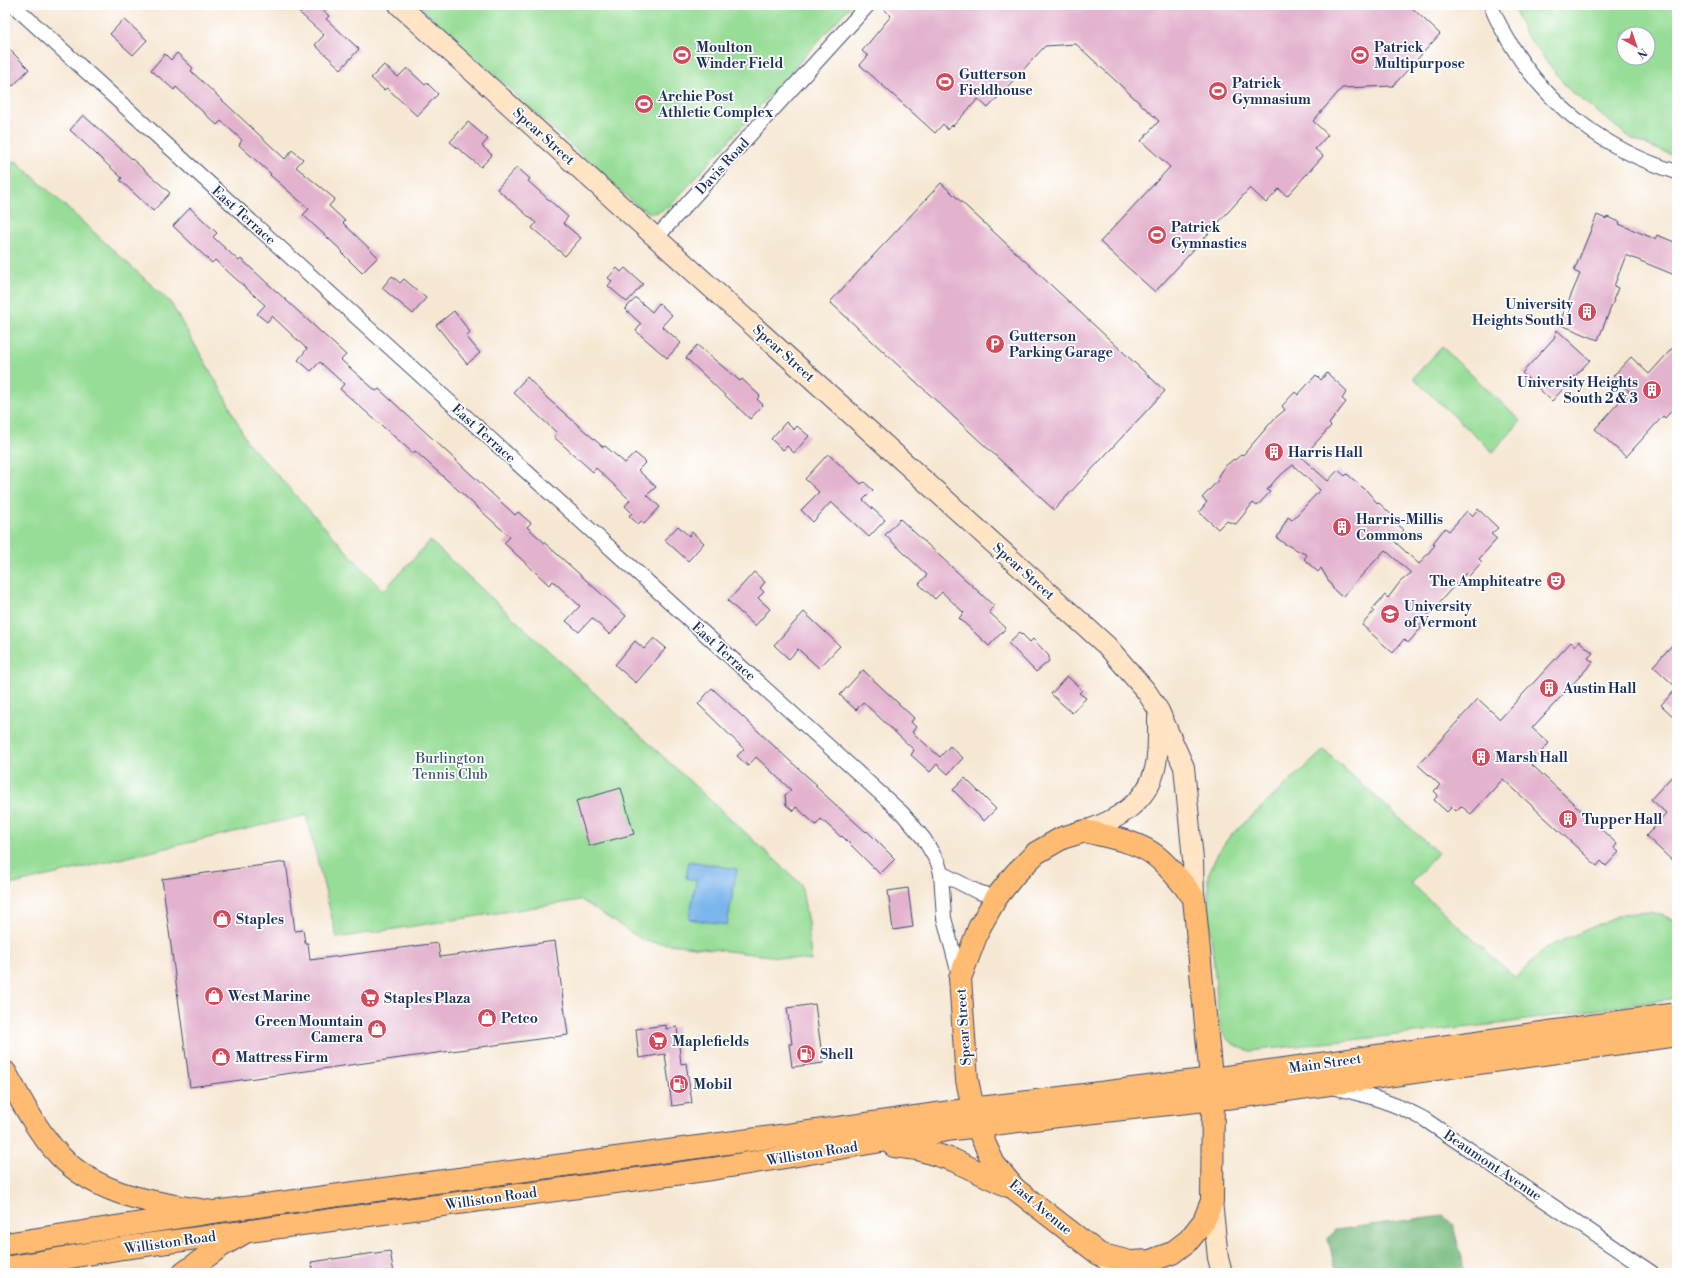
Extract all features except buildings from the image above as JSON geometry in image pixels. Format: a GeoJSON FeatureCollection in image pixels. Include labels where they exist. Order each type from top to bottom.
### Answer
{"type":"FeatureCollection","features":[{"type":"Feature","properties":{"kind":"main road","name":"Spear Street"},"geometry":{"type":"LineString","coordinates":[[399,5],[1107,646],[1146,691],[1158,711],[1184,767],[1192,845],[1194,898],[1212,1089]]}},
{"type":"Feature","properties":{"kind":"main road","name":"Spear Street"},"geometry":{"type":"LineString","coordinates":[[974,1118],[967,1080],[960,978],[980,928],[996,898],[1015,874],[1036,853],[1062,838],[1100,826],[1119,816],[1144,793],[1155,770],[1158,750],[1158,711]]}},
{"type":"Feature","properties":{"kind":"main road"},"geometry":{"type":"LineString","coordinates":[[1085,831],[1132,844],[1155,856],[1175,874],[1194,898]]}},
{"type":"Feature","properties":{"kind":"main road","name":"Main Street"},"geometry":{"type":"LineString","coordinates":[[974,1118],[1212,1089],[1677,1014]]}},
{"type":"Feature","properties":{"kind":"main road","name":"Main Street"},"geometry":{"type":"LineString","coordinates":[[1212,1089],[1320,1085],[1677,1035]]}},
{"type":"Feature","properties":{"kind":"main road"},"geometry":{"type":"LineString","coordinates":[[5,1072],[46,1139],[59,1155],[83,1175],[121,1194],[143,1200],[214,1212]]}},
{"type":"Feature","properties":{"kind":"main road","name":"East Avenue"},"geometry":{"type":"LineString","coordinates":[[1212,1089],[1212,1201],[1218,1258],[1222,1273]]}},
{"type":"Feature","properties":{"kind":"main road","name":"East Avenue"},"geometry":{"type":"LineString","coordinates":[[974,1118],[994,1164],[1015,1189],[1123,1273]]}},
{"type":"Feature","properties":{"kind":"main road","name":"Williston Road"},"geometry":{"type":"LineString","coordinates":[[5,1268],[95,1252],[698,1171],[876,1143],[974,1118]]}},
{"type":"Feature","properties":{"kind":"main road","name":"Williston Road"},"geometry":{"type":"LineString","coordinates":[[5,1244],[136,1222],[824,1130],[974,1118]]}},
{"type":"Feature","properties":{"kind":"main road"},"geometry":{"type":"LineString","coordinates":[[876,1143],[918,1149],[941,1155],[1015,1189]]}},
{"type":"Feature","properties":{"kind":"main road","name":"East Avenue"},"geometry":{"type":"LineString","coordinates":[[1098,1254],[1130,1262],[1150,1261],[1172,1253],[1189,1240],[1204,1221],[1212,1201]]}},
{"type":"Feature","properties":{"kind":"main road"},"geometry":{"type":"LineString","coordinates":[[184,1273],[221,1246],[247,1231]]}},
{"type":"Feature","properties":{"kind":"street","name":"East Terrace"},"geometry":{"type":"LineString","coordinates":[[13,5],[889,801],[924,839],[933,853],[941,873],[944,918],[960,978]]}},
{"type":"Feature","properties":{"kind":"street","name":"Davis Road"},"geometry":{"type":"LineString","coordinates":[[656,238],[868,5]]}},
{"type":"Feature","properties":{"kind":"street"},"geometry":{"type":"LineString","coordinates":[[1490,5],[1501,28],[1520,60],[1537,81],[1568,112],[1583,125],[1618,148],[1645,161],[1677,172]]}},
{"type":"Feature","properties":{"kind":"street"},"geometry":{"type":"LineString","coordinates":[[941,873],[976,891],[996,898]]}},
{"type":"Feature","properties":{"kind":"street","name":"Beaumont Avenue"},"geometry":{"type":"LineString","coordinates":[[1320,1085],[1383,1100],[1405,1108],[1424,1118],[1652,1273]]}},
{"type":"Feature","properties":{"kind":"green space","name":"Archie Post Athletic Complex"},"geometry":{"type":"Polygon","coordinates":[[[418,5],[851,5],[670,206],[652,213],[644,210],[634,203],[418,5]]]}},
{"type":"Feature","properties":{"kind":"green space"},"geometry":{"type":"Polygon","coordinates":[[[1513,5],[1677,5],[1677,157],[1632,139],[1568,89],[1524,32],[1513,5]]]}},
{"type":"Feature","properties":{"kind":"green space","name":"Burlington Tennis Club"},"geometry":{"type":"Polygon","coordinates":[[[15,160],[170,302],[223,393],[247,442],[383,591],[430,541],[801,884],[808,923],[811,961],[644,941],[581,900],[337,938],[306,815],[5,886],[5,718],[8,715],[9,681],[5,675],[5,173],[15,160]]]}},
{"type":"Feature","properties":{"kind":"green space"},"geometry":{"type":"Polygon","coordinates":[[[1442,347],[1521,421],[1493,452],[1413,378],[1442,347]]]}},
{"type":"Feature","properties":{"kind":"green space"},"geometry":{"type":"Polygon","coordinates":[[[1324,750],[1438,853],[1411,883],[1516,978],[1545,948],[1622,914],[1650,912],[1677,920],[1677,998],[1498,1024],[1250,1051],[1233,1044],[1226,1038],[1220,1029],[1208,902],[1208,875],[1218,853],[1229,837],[1324,750]]]}},
{"type":"Feature","properties":{"kind":"green space"},"geometry":{"type":"Polygon","coordinates":[[[1443,1215],[1453,1225],[1465,1273],[1337,1273],[1328,1239],[1335,1230],[1443,1215]]]}},
{"type":"Feature","properties":{"kind":"water"},"geometry":{"type":"Polygon","coordinates":[[[689,861],[737,869],[727,925],[689,919],[696,880],[686,878],[689,861]]]}},
{"type":"Feature","properties":{"kind":"place","name":"Moulton Winder Field"},"geometry":{"type":"Point","coordinates":[682,55]}},
{"type":"Feature","properties":{"kind":"place","name":"Patrick Multipurpose"},"geometry":{"type":"Point","coordinates":[1360,55]}},
{"type":"Feature","properties":{"kind":"place","name":"Gutterson Fieldhouse"},"geometry":{"type":"Point","coordinates":[945,82]}},
{"type":"Feature","properties":{"kind":"place","name":"Patrick Gymnasium"},"geometry":{"type":"Point","coordinates":[1218,91]}},
{"type":"Feature","properties":{"kind":"place","name":"Archie Post Athletic Complex"},"geometry":{"type":"Point","coordinates":[644,104]}},
{"type":"Feature","properties":{"kind":"place","name":"Patrick Gymnastics"},"geometry":{"type":"Point","coordinates":[1157,235]}},
{"type":"Feature","properties":{"kind":"place","name":"University Heights South 1"},"geometry":{"type":"Point","coordinates":[1587,312]}},
{"type":"Feature","properties":{"kind":"place","name":"Gutterson Parking Garage"},"geometry":{"type":"Point","coordinates":[995,344]}},
{"type":"Feature","properties":{"kind":"place","name":"University Heights South 2 & 3"},"geometry":{"type":"Point","coordinates":[1652,390]}},
{"type":"Feature","properties":{"kind":"place","name":"Harris Hall"},"geometry":{"type":"Point","coordinates":[1274,452]}},
{"type":"Feature","properties":{"kind":"place","name":"Harris-Millis Commons"},"geometry":{"type":"Point","coordinates":[1342,527]}},
{"type":"Feature","properties":{"kind":"place","name":"The Amphiteatre"},"geometry":{"type":"Point","coordinates":[1556,581]}},
{"type":"Feature","properties":{"kind":"place","name":"University of Vermont"},"geometry":{"type":"Point","coordinates":[1390,614]}},
{"type":"Feature","properties":{"kind":"place","name":"Austin Hall"},"geometry":{"type":"Point","coordinates":[1549,688]}},
{"type":"Feature","properties":{"kind":"place","name":"Marsh Hall"},"geometry":{"type":"Point","coordinates":[1481,757]}},
{"type":"Feature","properties":{"kind":"place","name":"Tupper Hall"},"geometry":{"type":"Point","coordinates":[1568,819]}},
{"type":"Feature","properties":{"kind":"place","name":"Staples"},"geometry":{"type":"Point","coordinates":[222,919]}},
{"type":"Feature","properties":{"kind":"place","name":"West Marine"},"geometry":{"type":"Point","coordinates":[214,996]}},
{"type":"Feature","properties":{"kind":"place","name":"Staples Plaza"},"geometry":{"type":"Point","coordinates":[370,998]}},
{"type":"Feature","properties":{"kind":"place","name":"Petco"},"geometry":{"type":"Point","coordinates":[487,1018]}},
{"type":"Feature","properties":{"kind":"place","name":"Green Mountain Camera"},"geometry":{"type":"Point","coordinates":[377,1029]}},
{"type":"Feature","properties":{"kind":"place","name":"Maplefields"},"geometry":{"type":"Point","coordinates":[658,1041]}},
{"type":"Feature","properties":{"kind":"place","name":"Shell"},"geometry":{"type":"Point","coordinates":[806,1054]}},
{"type":"Feature","properties":{"kind":"place","name":"Mattress Firm"},"geometry":{"type":"Point","coordinates":[221,1057]}},
{"type":"Feature","properties":{"kind":"place","name":"Mobil"},"geometry":{"type":"Point","coordinates":[679,1084]}}]}
